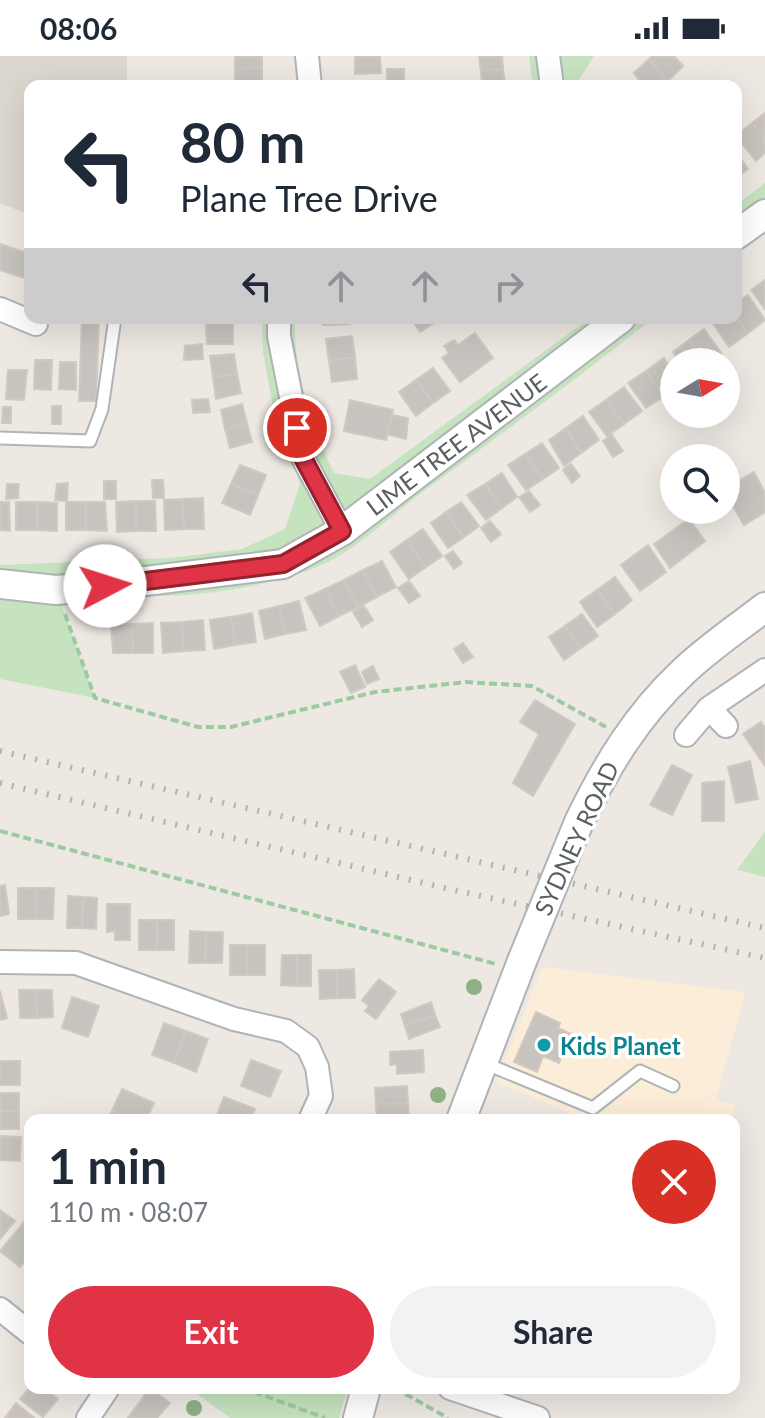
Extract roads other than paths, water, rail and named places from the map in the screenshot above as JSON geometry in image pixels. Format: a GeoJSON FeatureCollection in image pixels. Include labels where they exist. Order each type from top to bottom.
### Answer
{"type":"FeatureCollection","features":[{"type":"Feature","properties":{"kind":"street"},"geometry":{"type":"LineString","coordinates":[[307,56],[309,80]]}},
{"type":"Feature","properties":{"kind":"street"},"geometry":{"type":"LineString","coordinates":[[548,56],[551,80]]}},
{"type":"Feature","properties":{"kind":"street"},"geometry":{"type":"LineString","coordinates":[[742,231],[765,214]]}},
{"type":"Feature","properties":{"kind":"street"},"geometry":{"type":"LineString","coordinates":[[0,309],[24,319]]}},
{"type":"Feature","properties":{"kind":"street"},"geometry":{"type":"LineString","coordinates":[[279,324],[303,458],[342,531]]}},
{"type":"Feature","properties":{"kind":"street","name":"LIME TREE AVENUE"},"geometry":{"type":"LineString","coordinates":[[0,584],[56,590],[129,585],[283,564],[342,531],[613,324]]}},
{"type":"Feature","properties":{"kind":"street","name":"SYDNEY ROAD"},"geometry":{"type":"LineString","coordinates":[[463,1114],[484,1063],[512,963],[579,822],[625,737],[684,671],[765,607]]}},
{"type":"Feature","properties":{"kind":"street"},"geometry":{"type":"LineString","coordinates":[[686,735],[709,708],[765,670]]}},
{"type":"Feature","properties":{"kind":"street"},"geometry":{"type":"LineString","coordinates":[[709,708],[726,726]]}},
{"type":"Feature","properties":{"kind":"street"},"geometry":{"type":"LineString","coordinates":[[0,962],[76,963],[234,1019],[286,1031],[308,1047],[317,1067],[321,1096],[313,1114]]}},
{"type":"Feature","properties":{"kind":"street"},"geometry":{"type":"LineString","coordinates":[[0,1309],[24,1328]]}},
{"type":"Feature","properties":{"kind":"street"},"geometry":{"type":"LineString","coordinates":[[88,1418],[101,1394]]}},
{"type":"Feature","properties":{"kind":"street"},"geometry":{"type":"LineString","coordinates":[[358,1418],[364,1394]]}},
{"type":"Feature","properties":{"kind":"street"},"geometry":{"type":"LineString","coordinates":[[468,1394],[538,1418]]}},
{"type":"Feature","properties":{"kind":"lane"},"geometry":{"type":"LineString","coordinates":[[0,438],[90,441],[102,409],[114,324]]}},
{"type":"Feature","properties":{"kind":"lane"},"geometry":{"type":"LineString","coordinates":[[484,1063],[593,1108],[640,1071],[673,1086]]}},
{"type":"Feature","properties":{"kind":"railway"},"geometry":{"type":"LineString","coordinates":[[0,751],[765,928]]}},
{"type":"Feature","properties":{"kind":"railway"},"geometry":{"type":"LineString","coordinates":[[0,783],[449,889],[765,958]]}},
{"type":"Feature","properties":{"kind":"place","name":"Kids Planet"},"geometry":{"type":"Point","coordinates":[544,1045]}}]}
